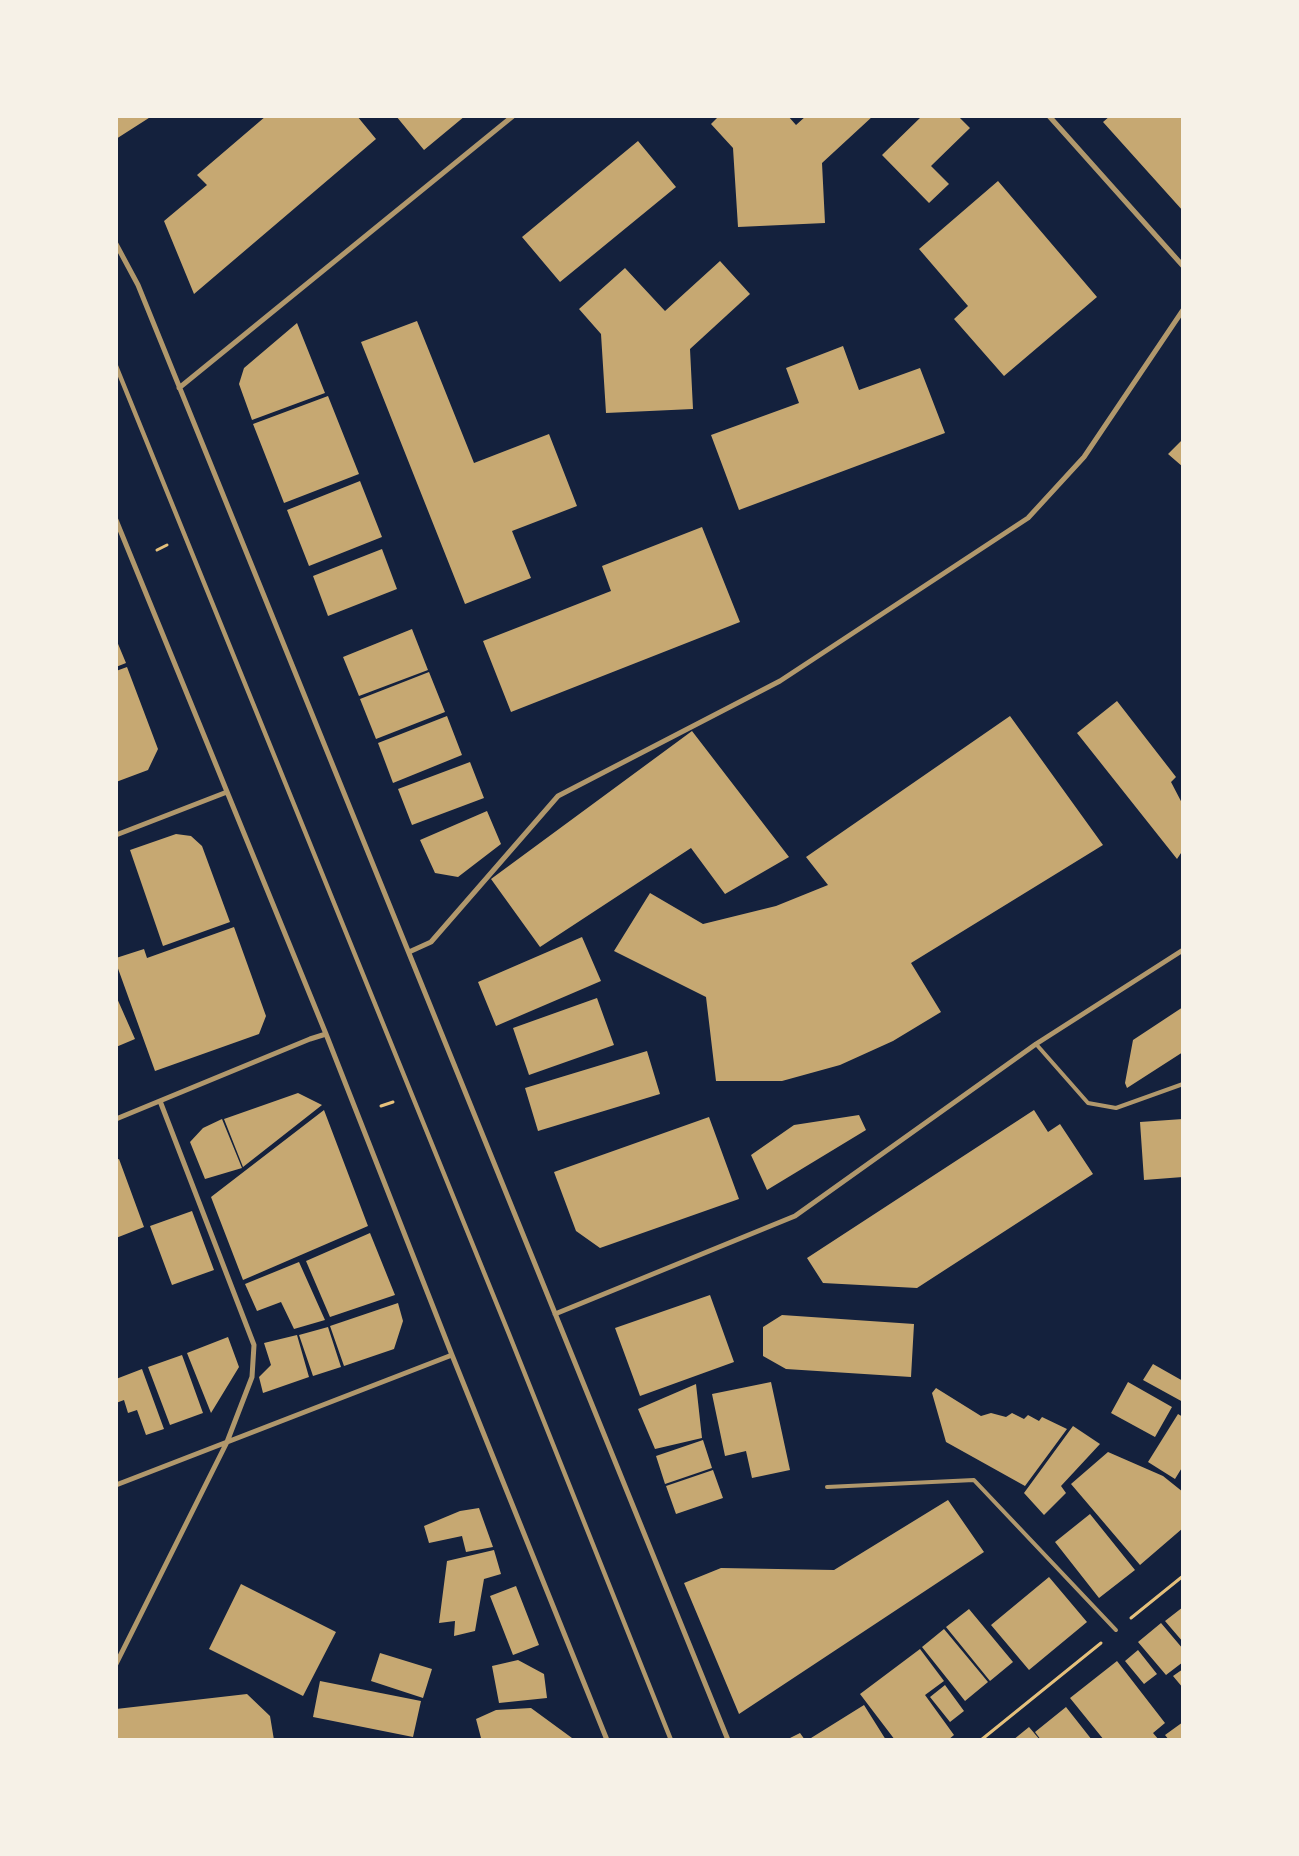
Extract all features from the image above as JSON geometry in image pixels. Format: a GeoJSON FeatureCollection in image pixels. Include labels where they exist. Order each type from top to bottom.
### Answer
{"type":"FeatureCollection","features":[{"type":"Feature","properties":{"kind":"street"},"geometry":{"type":"LineString","coordinates":[[179,388],[513,116]]}},
{"type":"Feature","properties":{"kind":"street"},"geometry":{"type":"LineString","coordinates":[[1049,116],[1183,266]]}},
{"type":"Feature","properties":{"kind":"street"},"geometry":{"type":"LineString","coordinates":[[116,244],[138,285],[728,1740]]}},
{"type":"Feature","properties":{"kind":"street"},"geometry":{"type":"LineString","coordinates":[[410,952],[431,942],[558,796],[780,681],[1028,518],[1084,457],[1183,310]]}},
{"type":"Feature","properties":{"kind":"street"},"geometry":{"type":"LineString","coordinates":[[116,366],[509,1334],[670,1740]]}},
{"type":"Feature","properties":{"kind":"street"},"geometry":{"type":"LineString","coordinates":[[116,520],[117,527],[326,1034],[452,1355],[607,1740]]}},
{"type":"Feature","properties":{"kind":"street"},"geometry":{"type":"LineString","coordinates":[[116,835],[227,792]]}},
{"type":"Feature","properties":{"kind":"street"},"geometry":{"type":"LineString","coordinates":[[555,1314],[794,1216],[1036,1044],[1183,950]]}},
{"type":"Feature","properties":{"kind":"street"},"geometry":{"type":"LineString","coordinates":[[116,1119],[326,1034]]}},
{"type":"Feature","properties":{"kind":"street"},"geometry":{"type":"LineString","coordinates":[[116,1664],[227,1442],[252,1377],[254,1345],[160,1101]]}},
{"type":"Feature","properties":{"kind":"street"},"geometry":{"type":"LineString","coordinates":[[116,1485],[452,1355]]}},
{"type":"Feature","properties":{"kind":"lane"},"geometry":{"type":"LineString","coordinates":[[1036,1044],[1088,1103],[1116,1108],[1183,1084]]}},
{"type":"Feature","properties":{"kind":"lane"},"geometry":{"type":"LineString","coordinates":[[827,1487],[974,1480],[1116,1630]]}},
{"type":"Feature","properties":{"kind":"path"},"geometry":{"type":"LineString","coordinates":[[981,1740],[1183,1576]]}},
{"type":"Feature","properties":{"kind":"building"},"geometry":{"type":"Polygon","coordinates":[[[116,116],[152,116],[116,139],[116,116]]]}},
{"type":"Feature","properties":{"kind":"building"},"geometry":{"type":"Polygon","coordinates":[[[266,116],[357,116],[376,139],[194,294],[164,221],[207,185],[197,175],[266,116]]]}},
{"type":"Feature","properties":{"kind":"building"},"geometry":{"type":"Polygon","coordinates":[[[396,116],[465,116],[424,150],[396,116]]]}},
{"type":"Feature","properties":{"kind":"building"},"geometry":{"type":"Polygon","coordinates":[[[719,116],[788,116],[796,125],[806,116],[873,116],[822,163],[825,223],[738,227],[733,148],[711,124],[719,116]]]}},
{"type":"Feature","properties":{"kind":"building"},"geometry":{"type":"Polygon","coordinates":[[[922,116],[958,116],[970,128],[931,166],[949,184],[929,203],[882,155],[922,116]]]}},
{"type":"Feature","properties":{"kind":"building"},"geometry":{"type":"Polygon","coordinates":[[[1110,116],[1183,116],[1183,211],[1103,122],[1110,116]]]}},
{"type":"Feature","properties":{"kind":"building"},"geometry":{"type":"Polygon","coordinates":[[[638,141],[676,187],[560,282],[522,237],[638,141]]]}},
{"type":"Feature","properties":{"kind":"building"},"geometry":{"type":"Polygon","coordinates":[[[998,181],[1097,297],[1004,376],[954,319],[968,306],[919,249],[998,181]]]}},
{"type":"Feature","properties":{"kind":"building"},"geometry":{"type":"Polygon","coordinates":[[[720,261],[750,294],[690,349],[693,409],[606,413],[601,334],[579,309],[625,268],[665,311],[720,261]]]}},
{"type":"Feature","properties":{"kind":"building"},"geometry":{"type":"Polygon","coordinates":[[[417,321],[474,463],[549,434],[577,506],[512,531],[531,578],[465,604],[361,342],[417,321]]]}},
{"type":"Feature","properties":{"kind":"building"},"geometry":{"type":"Polygon","coordinates":[[[297,323],[325,393],[252,420],[239,384],[244,368],[297,323]]]}},
{"type":"Feature","properties":{"kind":"building"},"geometry":{"type":"Polygon","coordinates":[[[843,346],[859,390],[920,368],[945,433],[739,510],[711,435],[799,403],[786,368],[843,346]]]}},
{"type":"Feature","properties":{"kind":"building"},"geometry":{"type":"Polygon","coordinates":[[[328,396],[359,474],[284,503],[253,424],[328,396]]]}},
{"type":"Feature","properties":{"kind":"building"},"geometry":{"type":"Polygon","coordinates":[[[1183,439],[1183,467],[1168,454],[1183,439]]]}},
{"type":"Feature","properties":{"kind":"building"},"geometry":{"type":"Polygon","coordinates":[[[360,481],[382,537],[309,566],[287,510],[360,481]]]}},
{"type":"Feature","properties":{"kind":"building"},"geometry":{"type":"Polygon","coordinates":[[[702,527],[740,622],[511,712],[483,641],[611,591],[602,566],[702,527]]]}},
{"type":"Feature","properties":{"kind":"building"},"geometry":{"type":"Polygon","coordinates":[[[382,549],[397,589],[328,616],[313,576],[382,549]]]}},
{"type":"Feature","properties":{"kind":"building"},"geometry":{"type":"Polygon","coordinates":[[[412,629],[428,670],[359,696],[343,657],[412,629]]]}},
{"type":"Feature","properties":{"kind":"building"},"geometry":{"type":"Polygon","coordinates":[[[116,639],[126,663],[116,667],[116,639]]]}},
{"type":"Feature","properties":{"kind":"building"},"geometry":{"type":"Polygon","coordinates":[[[127,667],[158,749],[148,770],[116,782],[116,671],[127,667]]]}},
{"type":"Feature","properties":{"kind":"building"},"geometry":{"type":"Polygon","coordinates":[[[429,672],[445,712],[376,739],[360,699],[429,672]]]}},
{"type":"Feature","properties":{"kind":"building"},"geometry":{"type":"Polygon","coordinates":[[[1117,701],[1176,777],[1171,782],[1183,805],[1183,850],[1177,859],[1077,733],[1117,701]]]}},
{"type":"Feature","properties":{"kind":"building"},"geometry":{"type":"Polygon","coordinates":[[[447,716],[462,755],[393,783],[378,743],[447,716]]]}},
{"type":"Feature","properties":{"kind":"building"},"geometry":{"type":"Polygon","coordinates":[[[1010,716],[1103,845],[911,963],[941,1012],[893,1041],[840,1065],[782,1081],[716,1081],[706,997],[614,951],[650,893],[703,924],[776,906],[828,885],[806,857],[1010,716]]]}},
{"type":"Feature","properties":{"kind":"building"},"geometry":{"type":"Polygon","coordinates":[[[692,731],[789,857],[725,894],[691,848],[540,947],[491,879],[692,731]]]}},
{"type":"Feature","properties":{"kind":"building"},"geometry":{"type":"Polygon","coordinates":[[[470,762],[484,798],[412,825],[398,789],[470,762]]]}},
{"type":"Feature","properties":{"kind":"building"},"geometry":{"type":"Polygon","coordinates":[[[487,811],[501,844],[458,877],[435,873],[420,840],[487,811]]]}},
{"type":"Feature","properties":{"kind":"building"},"geometry":{"type":"Polygon","coordinates":[[[176,834],[191,836],[202,846],[230,922],[163,946],[130,850],[176,834]]]}},
{"type":"Feature","properties":{"kind":"building"},"geometry":{"type":"Polygon","coordinates":[[[234,927],[266,1016],[259,1034],[155,1071],[116,963],[116,958],[144,949],[147,958],[234,927]]]}},
{"type":"Feature","properties":{"kind":"building"},"geometry":{"type":"Polygon","coordinates":[[[582,937],[601,981],[496,1026],[478,982],[582,937]]]}},
{"type":"Feature","properties":{"kind":"building"},"geometry":{"type":"Polygon","coordinates":[[[116,996],[135,1039],[116,1047],[116,996]]]}},
{"type":"Feature","properties":{"kind":"building"},"geometry":{"type":"Polygon","coordinates":[[[597,998],[614,1045],[529,1075],[513,1028],[597,998]]]}},
{"type":"Feature","properties":{"kind":"building"},"geometry":{"type":"Polygon","coordinates":[[[1183,1007],[1183,1052],[1127,1088],[1125,1083],[1133,1040],[1183,1007]]]}},
{"type":"Feature","properties":{"kind":"building"},"geometry":{"type":"Polygon","coordinates":[[[647,1051],[660,1094],[538,1131],[525,1088],[647,1051]]]}},
{"type":"Feature","properties":{"kind":"building"},"geometry":{"type":"Polygon","coordinates":[[[298,1093],[322,1105],[243,1167],[224,1119],[298,1093]]]}},
{"type":"Feature","properties":{"kind":"building"},"geometry":{"type":"Polygon","coordinates":[[[324,1110],[368,1226],[243,1280],[211,1197],[324,1110]]]}},
{"type":"Feature","properties":{"kind":"building"},"geometry":{"type":"Polygon","coordinates":[[[1034,1110],[1048,1132],[1060,1124],[1093,1174],[917,1288],[823,1283],[807,1258],[1034,1110]]]}},
{"type":"Feature","properties":{"kind":"building"},"geometry":{"type":"Polygon","coordinates":[[[859,1115],[866,1130],[767,1190],[751,1155],[794,1125],[859,1115]]]}},
{"type":"Feature","properties":{"kind":"building"},"geometry":{"type":"Polygon","coordinates":[[[709,1117],[739,1199],[600,1248],[576,1231],[554,1172],[709,1117]]]}},
{"type":"Feature","properties":{"kind":"building"},"geometry":{"type":"Polygon","coordinates":[[[222,1119],[242,1168],[205,1179],[190,1142],[203,1128],[222,1119]]]}},
{"type":"Feature","properties":{"kind":"building"},"geometry":{"type":"Polygon","coordinates":[[[1183,1119],[1183,1177],[1144,1180],[1140,1122],[1183,1119]]]}},
{"type":"Feature","properties":{"kind":"building"},"geometry":{"type":"Polygon","coordinates":[[[119,1159],[144,1227],[116,1238],[116,1160],[119,1159]]]}},
{"type":"Feature","properties":{"kind":"building"},"geometry":{"type":"Polygon","coordinates":[[[192,1211],[214,1270],[172,1285],[150,1226],[192,1211]]]}},
{"type":"Feature","properties":{"kind":"building"},"geometry":{"type":"Polygon","coordinates":[[[370,1233],[395,1295],[330,1317],[306,1261],[370,1233]]]}},
{"type":"Feature","properties":{"kind":"building"},"geometry":{"type":"Polygon","coordinates":[[[299,1262],[325,1320],[294,1329],[281,1302],[257,1311],[245,1284],[299,1262]]]}},
{"type":"Feature","properties":{"kind":"building"},"geometry":{"type":"Polygon","coordinates":[[[710,1295],[734,1362],[640,1396],[615,1328],[710,1295]]]}},
{"type":"Feature","properties":{"kind":"building"},"geometry":{"type":"Polygon","coordinates":[[[398,1303],[403,1321],[394,1349],[344,1366],[330,1326],[398,1303]]]}},
{"type":"Feature","properties":{"kind":"building"},"geometry":{"type":"Polygon","coordinates":[[[782,1315],[914,1324],[911,1377],[786,1369],[763,1356],[763,1327],[782,1315]]]}},
{"type":"Feature","properties":{"kind":"building"},"geometry":{"type":"Polygon","coordinates":[[[328,1327],[341,1367],[313,1376],[299,1335],[328,1327]]]}},
{"type":"Feature","properties":{"kind":"building"},"geometry":{"type":"Polygon","coordinates":[[[297,1335],[309,1377],[263,1393],[259,1377],[271,1365],[264,1343],[297,1335]]]}},
{"type":"Feature","properties":{"kind":"building"},"geometry":{"type":"Polygon","coordinates":[[[228,1337],[239,1367],[211,1413],[187,1353],[228,1337]]]}},
{"type":"Feature","properties":{"kind":"building"},"geometry":{"type":"Polygon","coordinates":[[[182,1355],[203,1413],[170,1425],[148,1367],[182,1355]]]}},
{"type":"Feature","properties":{"kind":"building"},"geometry":{"type":"Polygon","coordinates":[[[1153,1364],[1183,1381],[1183,1402],[1143,1380],[1153,1364]]]}},
{"type":"Feature","properties":{"kind":"building"},"geometry":{"type":"Polygon","coordinates":[[[142,1369],[164,1429],[146,1435],[137,1410],[128,1413],[124,1400],[116,1403],[116,1379],[142,1369]]]}},
{"type":"Feature","properties":{"kind":"building"},"geometry":{"type":"Polygon","coordinates":[[[771,1382],[790,1470],[752,1478],[746,1451],[725,1456],[712,1394],[771,1382]]]}},
{"type":"Feature","properties":{"kind":"building"},"geometry":{"type":"Polygon","coordinates":[[[1128,1382],[1172,1407],[1155,1437],[1111,1413],[1128,1382]]]}},
{"type":"Feature","properties":{"kind":"building"},"geometry":{"type":"Polygon","coordinates":[[[696,1384],[702,1438],[655,1449],[638,1409],[696,1384]]]}},
{"type":"Feature","properties":{"kind":"building"},"geometry":{"type":"Polygon","coordinates":[[[936,1388],[981,1416],[991,1413],[1006,1417],[1012,1413],[1024,1419],[1028,1415],[1039,1421],[1042,1417],[1067,1429],[1025,1486],[946,1442],[932,1393],[936,1388]]]}},
{"type":"Feature","properties":{"kind":"building"},"geometry":{"type":"Polygon","coordinates":[[[1178,1414],[1183,1417],[1183,1466],[1175,1479],[1148,1462],[1178,1414]]]}},
{"type":"Feature","properties":{"kind":"building"},"geometry":{"type":"Polygon","coordinates":[[[1073,1426],[1100,1444],[1061,1486],[1066,1493],[1044,1515],[1024,1493],[1073,1426]]]}},
{"type":"Feature","properties":{"kind":"building"},"geometry":{"type":"Polygon","coordinates":[[[703,1440],[712,1468],[665,1484],[656,1456],[703,1440]]]}},
{"type":"Feature","properties":{"kind":"building"},"geometry":{"type":"Polygon","coordinates":[[[1108,1452],[1163,1476],[1183,1492],[1183,1528],[1140,1565],[1071,1484],[1108,1452]]]}},
{"type":"Feature","properties":{"kind":"building"},"geometry":{"type":"Polygon","coordinates":[[[713,1470],[723,1498],[676,1514],[666,1486],[713,1470]]]}},
{"type":"Feature","properties":{"kind":"building"},"geometry":{"type":"Polygon","coordinates":[[[948,1500],[984,1552],[739,1714],[684,1583],[721,1568],[834,1570],[948,1500]]]}},
{"type":"Feature","properties":{"kind":"building"},"geometry":{"type":"Polygon","coordinates":[[[479,1508],[493,1547],[466,1552],[462,1536],[429,1543],[424,1526],[460,1511],[479,1508]]]}},
{"type":"Feature","properties":{"kind":"building"},"geometry":{"type":"Polygon","coordinates":[[[1090,1514],[1135,1570],[1099,1598],[1055,1542],[1090,1514]]]}},
{"type":"Feature","properties":{"kind":"building"},"geometry":{"type":"Polygon","coordinates":[[[494,1550],[501,1574],[484,1579],[475,1631],[454,1636],[455,1621],[439,1623],[447,1561],[494,1550]]]}},
{"type":"Feature","properties":{"kind":"building"},"geometry":{"type":"Polygon","coordinates":[[[1049,1577],[1087,1622],[1029,1670],[991,1625],[1049,1577]]]}},
{"type":"Feature","properties":{"kind":"building"},"geometry":{"type":"Polygon","coordinates":[[[241,1584],[336,1632],[303,1696],[209,1649],[241,1584]]]}},
{"type":"Feature","properties":{"kind":"building"},"geometry":{"type":"Polygon","coordinates":[[[516,1586],[539,1645],[513,1655],[490,1596],[516,1586]]]}},
{"type":"Feature","properties":{"kind":"building"},"geometry":{"type":"Polygon","coordinates":[[[1183,1607],[1183,1642],[1165,1621],[1183,1607]]]}},
{"type":"Feature","properties":{"kind":"building"},"geometry":{"type":"Polygon","coordinates":[[[969,1609],[1013,1662],[990,1681],[946,1627],[969,1609]]]}},
{"type":"Feature","properties":{"kind":"building"},"geometry":{"type":"Polygon","coordinates":[[[1161,1623],[1183,1649],[1183,1662],[1166,1675],[1138,1642],[1161,1623]]]}},
{"type":"Feature","properties":{"kind":"building"},"geometry":{"type":"Polygon","coordinates":[[[944,1629],[988,1682],[965,1701],[922,1647],[944,1629]]]}},
{"type":"Feature","properties":{"kind":"building"},"geometry":{"type":"Polygon","coordinates":[[[920,1649],[944,1681],[925,1695],[954,1735],[948,1740],[895,1740],[860,1694],[920,1649]]]}},
{"type":"Feature","properties":{"kind":"building"},"geometry":{"type":"Polygon","coordinates":[[[1138,1650],[1157,1674],[1144,1684],[1125,1661],[1138,1650]]]}},
{"type":"Feature","properties":{"kind":"building"},"geometry":{"type":"Polygon","coordinates":[[[380,1653],[432,1669],[423,1698],[371,1681],[380,1653]]]}},
{"type":"Feature","properties":{"kind":"building"},"geometry":{"type":"Polygon","coordinates":[[[518,1660],[544,1674],[547,1698],[499,1703],[492,1666],[518,1660]]]}},
{"type":"Feature","properties":{"kind":"building"},"geometry":{"type":"Polygon","coordinates":[[[1117,1661],[1165,1723],[1153,1733],[1159,1740],[1104,1740],[1070,1698],[1117,1661]]]}},
{"type":"Feature","properties":{"kind":"building"},"geometry":{"type":"Polygon","coordinates":[[[1183,1669],[1183,1688],[1173,1676],[1183,1669]]]}},
{"type":"Feature","properties":{"kind":"building"},"geometry":{"type":"Polygon","coordinates":[[[320,1681],[421,1701],[413,1737],[313,1717],[320,1681]]]}},
{"type":"Feature","properties":{"kind":"building"},"geometry":{"type":"Polygon","coordinates":[[[945,1685],[964,1711],[950,1722],[930,1697],[945,1685]]]}},
{"type":"Feature","properties":{"kind":"building"},"geometry":{"type":"Polygon","coordinates":[[[247,1694],[270,1716],[274,1740],[116,1740],[116,1709],[247,1694]]]}},
{"type":"Feature","properties":{"kind":"building"},"geometry":{"type":"Polygon","coordinates":[[[864,1705],[886,1740],[812,1740],[811,1738],[864,1705]]]}},
{"type":"Feature","properties":{"kind":"building"},"geometry":{"type":"Polygon","coordinates":[[[1066,1707],[1092,1740],[1041,1740],[1035,1732],[1066,1707]]]}},
{"type":"Feature","properties":{"kind":"building"},"geometry":{"type":"Polygon","coordinates":[[[531,1708],[572,1738],[571,1740],[481,1738],[476,1719],[496,1710],[531,1708]]]}},
{"type":"Feature","properties":{"kind":"building"},"geometry":{"type":"Polygon","coordinates":[[[1183,1722],[1183,1740],[1169,1740],[1165,1735],[1183,1722]]]}},
{"type":"Feature","properties":{"kind":"building"},"geometry":{"type":"Polygon","coordinates":[[[1029,1727],[1040,1740],[1013,1740],[1029,1727]]]}},
{"type":"Feature","properties":{"kind":"building"},"geometry":{"type":"Polygon","coordinates":[[[800,1733],[805,1740],[786,1740],[800,1733]]]}}]}
